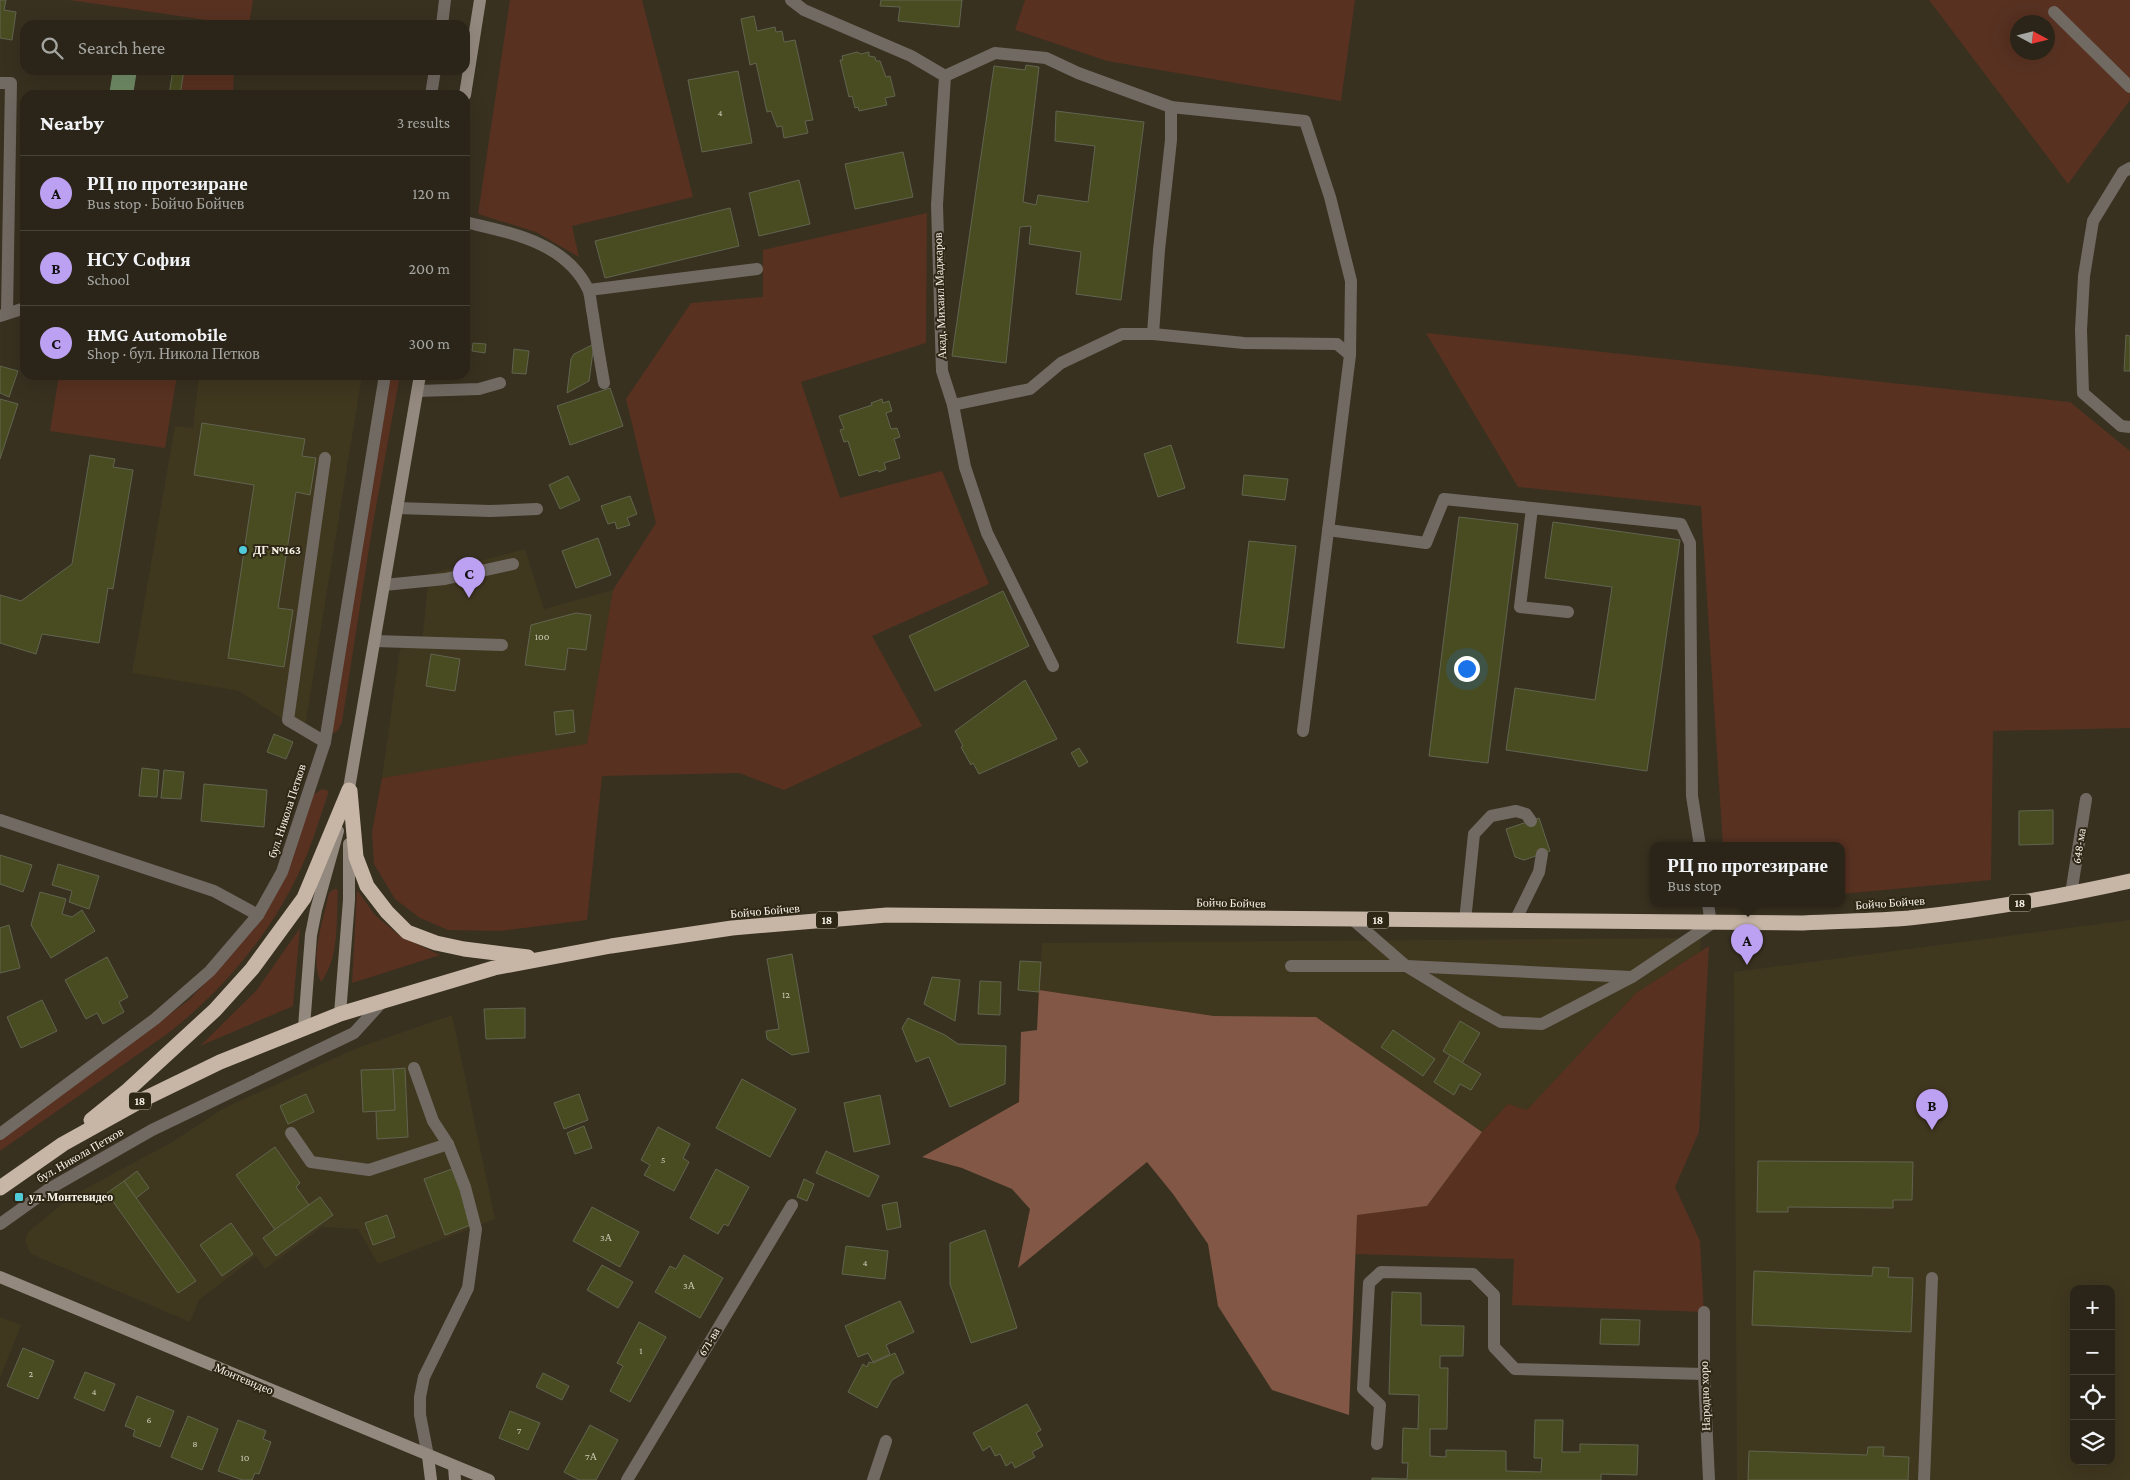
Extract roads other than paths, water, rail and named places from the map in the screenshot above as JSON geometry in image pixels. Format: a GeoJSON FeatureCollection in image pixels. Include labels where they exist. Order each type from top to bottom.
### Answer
{"type":"FeatureCollection","features":[{"type":"Feature","properties":{"kind":"highway"},"geometry":{"type":"LineString","coordinates":[[349,790],[356,857],[367,886],[387,912],[406,932],[436,943],[464,949],[542,958]]}},
{"type":"Feature","properties":{"kind":"highway"},"geometry":{"type":"LineString","coordinates":[[63,1144],[128,1090],[215,1010],[252,969],[304,898],[349,790]]}},
{"type":"Feature","properties":{"kind":"highway","name":"Бойчо Бойчев"},"geometry":{"type":"LineString","coordinates":[[340,1014],[494,968],[542,958],[732,928],[887,915],[1711,924],[1802,923],[1908,918],[2003,906],[2071,894],[2130,880]]}},
{"type":"Feature","properties":{"kind":"highway","name":"бул. Никола Петков"},"geometry":{"type":"LineString","coordinates":[[0,1188],[63,1144],[144,1098],[211,1066],[340,1014]]}},
{"type":"Feature","properties":{"kind":"street"},"geometry":{"type":"LineString","coordinates":[[443,20],[446,0]]}},
{"type":"Feature","properties":{"kind":"street"},"geometry":{"type":"LineString","coordinates":[[470,63],[480,0]]}},
{"type":"Feature","properties":{"kind":"street"},"geometry":{"type":"LineString","coordinates":[[791,0],[804,10],[911,56],[945,76],[995,53],[1046,58],[1171,107],[1305,120],[1330,197],[1351,281],[1350,355],[1303,731]]}},
{"type":"Feature","properties":{"kind":"street"},"geometry":{"type":"LineString","coordinates":[[2054,12],[2130,88]]}},
{"type":"Feature","properties":{"kind":"street"},"geometry":{"type":"LineString","coordinates":[[432,90],[433,75]]}},
{"type":"Feature","properties":{"kind":"street"},"geometry":{"type":"LineString","coordinates":[[466,90],[468,75]]}},
{"type":"Feature","properties":{"kind":"street","name":"Акад. Михаил Маджаров"},"geometry":{"type":"LineString","coordinates":[[945,76],[938,224],[942,371],[953,405],[965,467],[987,533],[1053,666]]}},
{"type":"Feature","properties":{"kind":"street"},"geometry":{"type":"LineString","coordinates":[[0,83],[10,83],[4,314],[20,309]]}},
{"type":"Feature","properties":{"kind":"street"},"geometry":{"type":"LineString","coordinates":[[1153,334],[1159,250],[1171,140],[1171,107]]}},
{"type":"Feature","properties":{"kind":"street"},"geometry":{"type":"LineString","coordinates":[[2130,168],[2123,172],[2092,221],[2084,276],[2081,330],[2083,393],[2122,426],[2130,427]]}},
{"type":"Feature","properties":{"kind":"street"},"geometry":{"type":"LineString","coordinates":[[470,223],[516,234],[544,245],[563,258],[576,271],[589,290],[604,382]]}},
{"type":"Feature","properties":{"kind":"street"},"geometry":{"type":"LineString","coordinates":[[589,290],[756,269]]}},
{"type":"Feature","properties":{"kind":"street"},"geometry":{"type":"LineString","coordinates":[[953,405],[1030,390],[1061,363],[1122,334],[1153,334],[1244,342],[1337,344],[1350,355]]}},
{"type":"Feature","properties":{"kind":"street","name":"бул. Никола Петков"},"geometry":{"type":"LineString","coordinates":[[0,1134],[155,1020],[210,972],[258,915],[282,872],[325,742],[384,380]]}},
{"type":"Feature","properties":{"kind":"street"},"geometry":{"type":"LineString","coordinates":[[304,1027],[305,992],[311,935],[316,910],[349,790],[419,380]]}},
{"type":"Feature","properties":{"kind":"street"},"geometry":{"type":"LineString","coordinates":[[418,391],[479,388],[500,383]]}},
{"type":"Feature","properties":{"kind":"street"},"geometry":{"type":"LineString","coordinates":[[325,458],[288,720],[325,742]]}},
{"type":"Feature","properties":{"kind":"street"},"geometry":{"type":"LineString","coordinates":[[1328,530],[1426,543],[1444,499],[1681,524],[1690,543],[1692,796],[1699,842]]}},
{"type":"Feature","properties":{"kind":"street"},"geometry":{"type":"LineString","coordinates":[[397,508],[490,511],[537,510]]}},
{"type":"Feature","properties":{"kind":"street"},"geometry":{"type":"LineString","coordinates":[[1532,508],[1520,607],[1568,612]]}},
{"type":"Feature","properties":{"kind":"street"},"geometry":{"type":"LineString","coordinates":[[384,585],[445,579],[513,564]]}},
{"type":"Feature","properties":{"kind":"street"},"geometry":{"type":"LineString","coordinates":[[375,641],[502,645]]}},
{"type":"Feature","properties":{"kind":"street"},"geometry":{"type":"LineString","coordinates":[[340,1014],[349,900],[349,790]]}},
{"type":"Feature","properties":{"kind":"street","name":"648-ма"},"geometry":{"type":"LineString","coordinates":[[2071,894],[2086,799]]}},
{"type":"Feature","properties":{"kind":"street"},"geometry":{"type":"LineString","coordinates":[[1465,921],[1474,834],[1491,816],[1516,811],[1526,814],[1531,821]]}},
{"type":"Feature","properties":{"kind":"street"},"geometry":{"type":"LineString","coordinates":[[0,820],[214,891],[258,915]]}},
{"type":"Feature","properties":{"kind":"street"},"geometry":{"type":"LineString","coordinates":[[1515,922],[1539,872],[1542,854]]}},
{"type":"Feature","properties":{"kind":"street"},"geometry":{"type":"LineString","coordinates":[[1352,919],[1406,966],[1501,1022],[1542,1024],[1632,977],[1711,924],[1708,907]]}},
{"type":"Feature","properties":{"kind":"street"},"geometry":{"type":"LineString","coordinates":[[1291,966],[1406,966],[1632,977]]}},
{"type":"Feature","properties":{"kind":"street","name":"бул. Никола Петков"},"geometry":{"type":"LineString","coordinates":[[0,1224],[48,1189],[152,1130],[354,1033],[384,1000]]}},
{"type":"Feature","properties":{"kind":"street"},"geometry":{"type":"LineString","coordinates":[[414,1068],[432,1121],[448,1144],[465,1187],[476,1229],[468,1288],[424,1377],[420,1397],[420,1415],[431,1480]]}},
{"type":"Feature","properties":{"kind":"street"},"geometry":{"type":"LineString","coordinates":[[291,1133],[311,1162],[369,1170],[448,1144]]}},
{"type":"Feature","properties":{"kind":"street","name":"671-ва"},"geometry":{"type":"LineString","coordinates":[[627,1480],[792,1205]]}},
{"type":"Feature","properties":{"kind":"street"},"geometry":{"type":"LineString","coordinates":[[1377,1444],[1380,1405],[1363,1389],[1369,1283],[1381,1272],[1473,1274],[1494,1295],[1494,1347],[1516,1369],[1704,1374]]}},
{"type":"Feature","properties":{"kind":"street","name":"Монтевидео"},"geometry":{"type":"LineString","coordinates":[[0,1277],[489,1480]]}},
{"type":"Feature","properties":{"kind":"street"},"geometry":{"type":"LineString","coordinates":[[1924,1480],[1932,1278]]}},
{"type":"Feature","properties":{"kind":"street","name":"Народно хоро"},"geometry":{"type":"LineString","coordinates":[[1704,1312],[1704,1374],[1709,1480]]}},
{"type":"Feature","properties":{"kind":"street"},"geometry":{"type":"LineString","coordinates":[[873,1480],[886,1441]]}},
{"type":"Feature","properties":{"kind":"street"},"geometry":{"type":"LineString","coordinates":[[454,1466],[455,1480]]}},
{"type":"Feature","properties":{"kind":"place","name":"ДГ №163"},"geometry":{"type":"Point","coordinates":[243,550]}},
{"type":"Feature","properties":{"kind":"place","name":"HMG Automobile"},"geometry":{"type":"Point","coordinates":[469,598]}},
{"type":"Feature","properties":{"kind":"place","name":"РЦ по протезиране"},"geometry":{"type":"Point","coordinates":[1747,965]}},
{"type":"Feature","properties":{"kind":"place","name":"НСУ София"},"geometry":{"type":"Point","coordinates":[1932,1130]}},
{"type":"Feature","properties":{"kind":"place","name":"ул. Монтевидео"},"geometry":{"type":"Point","coordinates":[19,1197]}}]}
